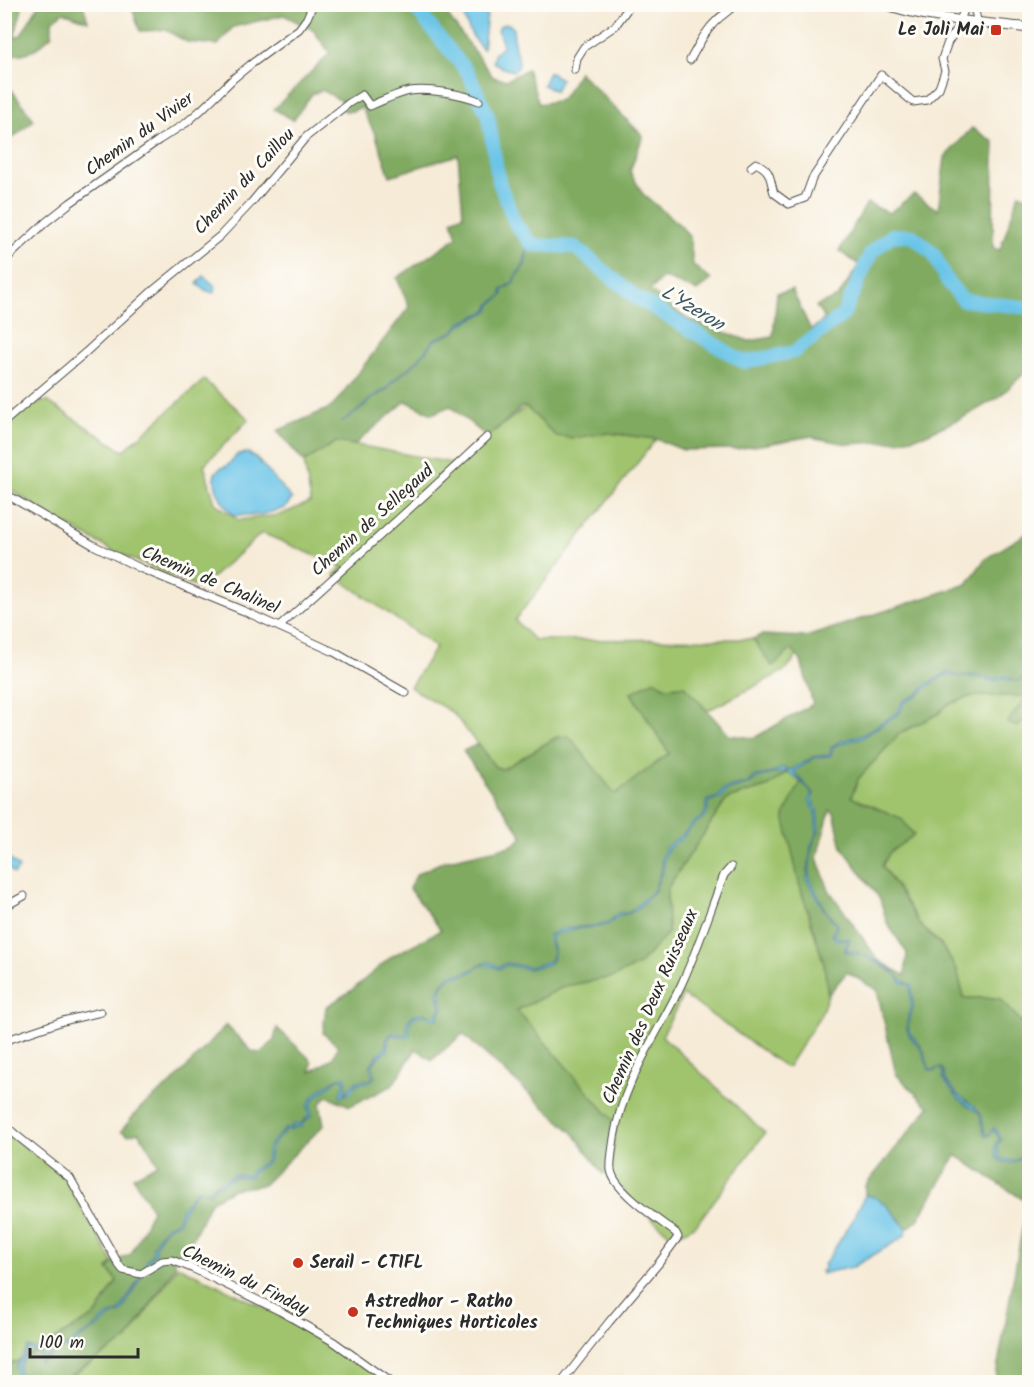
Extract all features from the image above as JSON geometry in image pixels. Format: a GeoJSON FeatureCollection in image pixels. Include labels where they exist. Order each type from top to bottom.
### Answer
{"type":"FeatureCollection","features":[{"type":"Feature","properties":{"kind":"main road"},"geometry":{"type":"LineString","coordinates":[[884,4],[922,15],[1029,28]]}},
{"type":"Feature","properties":{"kind":"street","name":"Chemin du Vivier"},"geometry":{"type":"LineString","coordinates":[[4,261],[46,222],[186,123],[235,77],[299,29],[313,4]]}},
{"type":"Feature","properties":{"kind":"street"},"geometry":{"type":"LineString","coordinates":[[575,70],[584,47],[615,26],[631,4]]}},
{"type":"Feature","properties":{"kind":"street"},"geometry":{"type":"LineString","coordinates":[[690,60],[703,36],[735,4]]}},
{"type":"Feature","properties":{"kind":"street"},"geometry":{"type":"LineString","coordinates":[[752,167],[756,164],[764,167],[770,173],[774,193],[789,204],[805,198],[812,179],[881,75],[913,102],[927,100],[939,88],[945,71],[942,59],[948,42],[960,25],[964,6],[974,10],[977,22]]}},
{"type":"Feature","properties":{"kind":"street","name":"Chemin du Caillou"},"geometry":{"type":"LineString","coordinates":[[4,422],[86,352],[150,293],[219,237],[251,203],[306,137],[349,103],[362,96],[370,106],[393,96],[420,90],[469,97],[479,101]]}},
{"type":"Feature","properties":{"kind":"street","name":"Chemin de Sellegaud"},"geometry":{"type":"LineString","coordinates":[[279,627],[487,437]]}},
{"type":"Feature","properties":{"kind":"street","name":"Chemin de Chalinel"},"geometry":{"type":"LineString","coordinates":[[4,493],[93,545],[142,569],[344,657],[406,693]]}},
{"type":"Feature","properties":{"kind":"street","name":"Chemin des Deux Ruisseaux"},"geometry":{"type":"LineString","coordinates":[[562,1383],[678,1237],[676,1233],[628,1196],[616,1182],[611,1171],[616,1124],[630,1083],[682,983],[724,876],[731,867]]}},
{"type":"Feature","properties":{"kind":"street"},"geometry":{"type":"LineString","coordinates":[[4,907],[24,896]]}},
{"type":"Feature","properties":{"kind":"street"},"geometry":{"type":"LineString","coordinates":[[4,1041],[63,1021],[101,1012]]}},
{"type":"Feature","properties":{"kind":"street","name":"Chemin du Finday"},"geometry":{"type":"LineString","coordinates":[[4,1124],[68,1175],[123,1270],[143,1273],[162,1261],[172,1260],[194,1269],[280,1311],[334,1342],[390,1383]]}},
{"type":"Feature","properties":{"kind":"green space"},"geometry":{"type":"Polygon","coordinates":[[[5,5],[23,5],[14,38],[21,35],[40,5],[83,5],[88,21],[63,12],[52,21],[52,35],[42,44],[28,52],[9,55],[5,60],[5,5]]]}},
{"type":"Feature","properties":{"kind":"green space"},"geometry":{"type":"Polygon","coordinates":[[[131,5],[440,5],[493,77],[507,80],[527,69],[539,104],[561,100],[579,72],[643,136],[630,171],[643,194],[681,226],[690,238],[693,265],[711,280],[697,291],[663,277],[650,291],[687,319],[749,341],[773,337],[777,293],[792,290],[811,330],[825,319],[816,306],[838,297],[859,265],[839,251],[867,203],[889,213],[914,194],[938,210],[945,157],[972,128],[994,142],[993,248],[1000,250],[1019,193],[1029,199],[1029,369],[999,397],[966,416],[924,435],[898,441],[848,444],[813,436],[737,449],[683,450],[656,439],[609,433],[571,438],[556,436],[526,407],[522,407],[487,437],[450,406],[432,414],[406,401],[354,445],[336,442],[304,462],[277,431],[332,407],[409,307],[397,278],[457,237],[452,220],[463,215],[458,155],[390,176],[376,136],[361,107],[353,111],[344,111],[342,101],[322,90],[312,94],[293,120],[274,109],[330,53],[313,30],[284,15],[233,27],[218,45],[187,42],[166,30],[140,31],[131,5]]]}},
{"type":"Feature","properties":{"kind":"green space"},"geometry":{"type":"Polygon","coordinates":[[[5,81],[34,120],[14,137],[5,140],[5,81]]]}},
{"type":"Feature","properties":{"kind":"green space"},"geometry":{"type":"Polygon","coordinates":[[[204,380],[249,419],[204,465],[215,503],[239,520],[280,515],[311,502],[304,462],[336,441],[457,464],[526,407],[556,436],[609,433],[656,439],[515,620],[534,640],[753,639],[772,666],[792,649],[797,656],[786,670],[707,711],[685,686],[631,693],[669,753],[615,795],[557,737],[503,769],[495,767],[453,713],[410,687],[436,647],[334,575],[342,567],[262,533],[200,588],[113,551],[5,486],[4,429],[31,405],[47,401],[123,451],[204,380]]]}},
{"type":"Feature","properties":{"kind":"green space"},"geometry":{"type":"Polygon","coordinates":[[[1029,532],[1029,717],[1017,727],[1007,723],[1027,696],[972,696],[947,705],[938,714],[900,733],[859,778],[851,797],[901,818],[914,835],[890,852],[882,866],[919,924],[941,945],[957,970],[964,998],[999,998],[1029,1030],[1029,1382],[995,1382],[1027,1202],[956,1155],[918,1220],[907,1229],[883,1203],[872,1196],[865,1195],[865,1186],[929,1107],[896,1074],[877,990],[847,972],[828,995],[824,964],[799,883],[784,816],[801,781],[790,770],[769,786],[727,799],[667,889],[668,933],[639,965],[613,977],[565,986],[517,1010],[616,1124],[611,1171],[603,1174],[574,1134],[463,1034],[432,1060],[416,1049],[392,1086],[350,1106],[327,1096],[320,1104],[324,1125],[263,1185],[233,1189],[210,1202],[191,1242],[174,1259],[176,1265],[128,1339],[61,1382],[5,1382],[4,1367],[24,1358],[96,1315],[117,1281],[108,1269],[113,1262],[131,1254],[152,1210],[133,1177],[158,1164],[139,1132],[128,1135],[121,1131],[140,1108],[171,1084],[226,1025],[253,1052],[262,1053],[274,1040],[277,1028],[312,1061],[311,1072],[333,1058],[338,1046],[323,1033],[326,1007],[352,990],[392,956],[441,930],[409,888],[417,874],[444,861],[511,846],[523,837],[463,751],[478,744],[495,767],[503,769],[557,737],[569,736],[615,794],[669,753],[631,693],[654,680],[666,687],[685,686],[729,735],[754,738],[813,704],[801,661],[792,649],[772,666],[753,639],[761,635],[806,637],[967,584],[985,559],[1029,532]],[[830,810],[817,858],[829,890],[878,960],[905,976],[907,953],[887,923],[880,899],[842,847],[834,813],[830,810]]]}},
{"type":"Feature","properties":{"kind":"green space"},"geometry":{"type":"Polygon","coordinates":[[[972,696],[1028,696],[1017,726],[1029,717],[1029,1030],[999,998],[964,998],[957,970],[941,945],[919,924],[882,865],[890,852],[913,835],[851,797],[858,778],[900,733],[938,714],[947,705],[972,696]]]}},
{"type":"Feature","properties":{"kind":"green space"},"geometry":{"type":"Polygon","coordinates":[[[790,770],[801,781],[799,883],[824,964],[828,995],[821,1014],[787,1068],[683,995],[662,1036],[765,1133],[696,1225],[673,1237],[639,1208],[608,1176],[611,1171],[517,1010],[565,986],[613,977],[668,933],[666,889],[727,799],[769,786],[790,770]]]}},
{"type":"Feature","properties":{"kind":"green space"},"geometry":{"type":"Polygon","coordinates":[[[4,1130],[63,1176],[113,1262],[108,1269],[117,1281],[96,1315],[5,1367],[4,1130]]]}},
{"type":"Feature","properties":{"kind":"green space"},"geometry":{"type":"Polygon","coordinates":[[[178,1266],[271,1311],[349,1356],[385,1382],[61,1382],[128,1339],[178,1266]]]}},
{"type":"Feature","properties":{"kind":"water"},"geometry":{"type":"Polygon","coordinates":[[[468,9],[480,13],[485,11],[487,15],[483,49],[467,26],[465,13],[468,9]]]}},
{"type":"Feature","properties":{"kind":"water"},"geometry":{"type":"Polygon","coordinates":[[[504,24],[509,24],[513,28],[519,64],[518,68],[513,71],[493,62],[494,54],[503,46],[498,30],[504,24]]]}},
{"type":"Feature","properties":{"kind":"water"},"geometry":{"type":"Polygon","coordinates":[[[549,72],[561,79],[555,91],[543,85],[549,72]]]}},
{"type":"Feature","properties":{"kind":"water"},"geometry":{"type":"Polygon","coordinates":[[[533,244],[528,250],[525,265],[514,283],[503,290],[503,295],[491,305],[489,311],[460,325],[455,332],[435,340],[416,363],[395,380],[388,389],[341,422],[369,400],[388,387],[392,381],[416,362],[434,339],[454,331],[460,323],[488,310],[490,304],[502,295],[501,290],[513,282],[524,265],[526,250],[533,244]]]}},
{"type":"Feature","properties":{"kind":"water"},"geometry":{"type":"Polygon","coordinates":[[[204,276],[216,287],[214,293],[197,284],[204,276]]]}},
{"type":"Feature","properties":{"kind":"water"},"geometry":{"type":"Polygon","coordinates":[[[248,453],[256,458],[292,499],[285,508],[260,515],[234,515],[223,502],[217,491],[215,473],[227,466],[238,454],[248,453]]]}},
{"type":"Feature","properties":{"kind":"water"},"geometry":{"type":"Polygon","coordinates":[[[946,673],[959,676],[978,675],[993,679],[1006,676],[1017,681],[1005,679],[992,681],[981,677],[964,677],[946,675],[927,687],[917,697],[904,703],[900,713],[863,737],[837,745],[833,748],[831,756],[814,758],[794,772],[814,794],[812,800],[817,810],[819,831],[812,847],[810,879],[826,911],[837,923],[837,929],[833,935],[850,939],[846,951],[858,952],[858,955],[845,952],[848,940],[837,940],[832,936],[835,923],[825,912],[807,879],[811,846],[817,834],[815,812],[809,800],[812,794],[810,790],[787,771],[756,778],[750,784],[726,791],[721,798],[708,802],[708,812],[704,818],[668,849],[656,889],[640,906],[631,913],[620,915],[604,926],[575,929],[551,936],[554,956],[549,964],[528,969],[507,965],[499,969],[482,965],[470,973],[452,977],[446,981],[441,991],[443,1007],[438,1018],[434,1019],[425,1015],[413,1017],[409,1025],[410,1035],[408,1037],[391,1035],[388,1040],[388,1051],[379,1056],[372,1066],[375,1076],[371,1081],[357,1084],[351,1092],[341,1097],[345,1081],[343,1078],[338,1079],[313,1100],[310,1107],[312,1115],[302,1127],[286,1130],[271,1146],[268,1162],[250,1177],[233,1177],[221,1185],[215,1185],[211,1193],[196,1192],[178,1223],[168,1227],[160,1236],[155,1253],[121,1313],[110,1317],[73,1345],[59,1350],[40,1363],[39,1352],[28,1350],[19,1368],[19,1375],[14,1381],[5,1379],[4,1377],[13,1379],[17,1374],[16,1367],[28,1347],[40,1350],[42,1360],[58,1348],[72,1344],[74,1340],[89,1332],[109,1315],[119,1312],[143,1272],[158,1236],[166,1226],[177,1221],[182,1208],[196,1190],[210,1191],[214,1184],[232,1175],[248,1175],[266,1161],[269,1145],[286,1128],[295,1124],[299,1125],[309,1115],[308,1107],[313,1097],[330,1083],[341,1077],[345,1076],[347,1083],[344,1093],[357,1081],[370,1080],[373,1076],[370,1066],[379,1053],[386,1049],[386,1040],[389,1036],[393,1033],[407,1035],[407,1023],[412,1015],[423,1013],[436,1016],[441,1008],[438,992],[443,983],[450,975],[465,973],[485,963],[489,962],[499,967],[506,963],[529,967],[550,961],[553,952],[548,938],[550,934],[566,928],[601,925],[613,919],[618,913],[627,913],[635,908],[654,890],[666,847],[703,816],[706,811],[706,801],[718,797],[724,789],[749,783],[755,776],[773,773],[782,768],[791,770],[815,756],[829,755],[831,747],[841,741],[864,734],[898,712],[905,700],[917,695],[926,685],[946,673]]]}},
{"type":"Feature","properties":{"kind":"water"},"geometry":{"type":"Polygon","coordinates":[[[5,854],[19,868],[14,874],[5,865],[5,854]]]}},
{"type":"Feature","properties":{"kind":"water"},"geometry":{"type":"Polygon","coordinates":[[[863,955],[891,969],[896,974],[863,955]]]}},
{"type":"Feature","properties":{"kind":"water"},"geometry":{"type":"Polygon","coordinates":[[[896,974],[912,985],[913,1007],[908,1025],[909,1032],[924,1052],[929,1068],[938,1069],[935,1071],[929,1070],[922,1050],[909,1035],[907,1022],[911,1007],[910,986],[902,983],[896,974]]]}},
{"type":"Feature","properties":{"kind":"water"},"geometry":{"type":"Polygon","coordinates":[[[940,1068],[944,1071],[945,1079],[958,1095],[981,1114],[985,1133],[989,1134],[994,1127],[1002,1140],[997,1145],[1000,1159],[1014,1161],[1029,1151],[1029,1153],[1013,1163],[1003,1162],[997,1158],[996,1145],[1000,1140],[993,1129],[990,1135],[986,1136],[984,1134],[980,1114],[958,1098],[943,1079],[943,1072],[940,1068]]]}},
{"type":"Feature","properties":{"kind":"water"},"geometry":{"type":"Polygon","coordinates":[[[865,1195],[877,1199],[888,1207],[907,1229],[906,1234],[853,1267],[822,1274],[824,1265],[853,1220],[865,1195]]]}},
{"type":"Feature","properties":{"kind":"waterway","name":"L'Yzeron"},"geometry":{"type":"LineString","coordinates":[[412,4],[468,73],[488,116],[499,182],[516,225],[533,245],[575,247],[637,298],[744,362],[794,352],[843,315],[871,253],[892,235],[913,236],[934,254],[947,281],[963,300],[1030,308]]}},
{"type":"Feature","properties":{"kind":"place","name":"Le Joli Mai"},"geometry":{"type":"Point","coordinates":[996,30]}},
{"type":"Feature","properties":{"kind":"place","name":"Serail - CTIFL"},"geometry":{"type":"Point","coordinates":[298,1263]}},
{"type":"Feature","properties":{"kind":"place","name":"Astredhor - Ratho Techniques Horticoles"},"geometry":{"type":"Point","coordinates":[353,1312]}}]}
